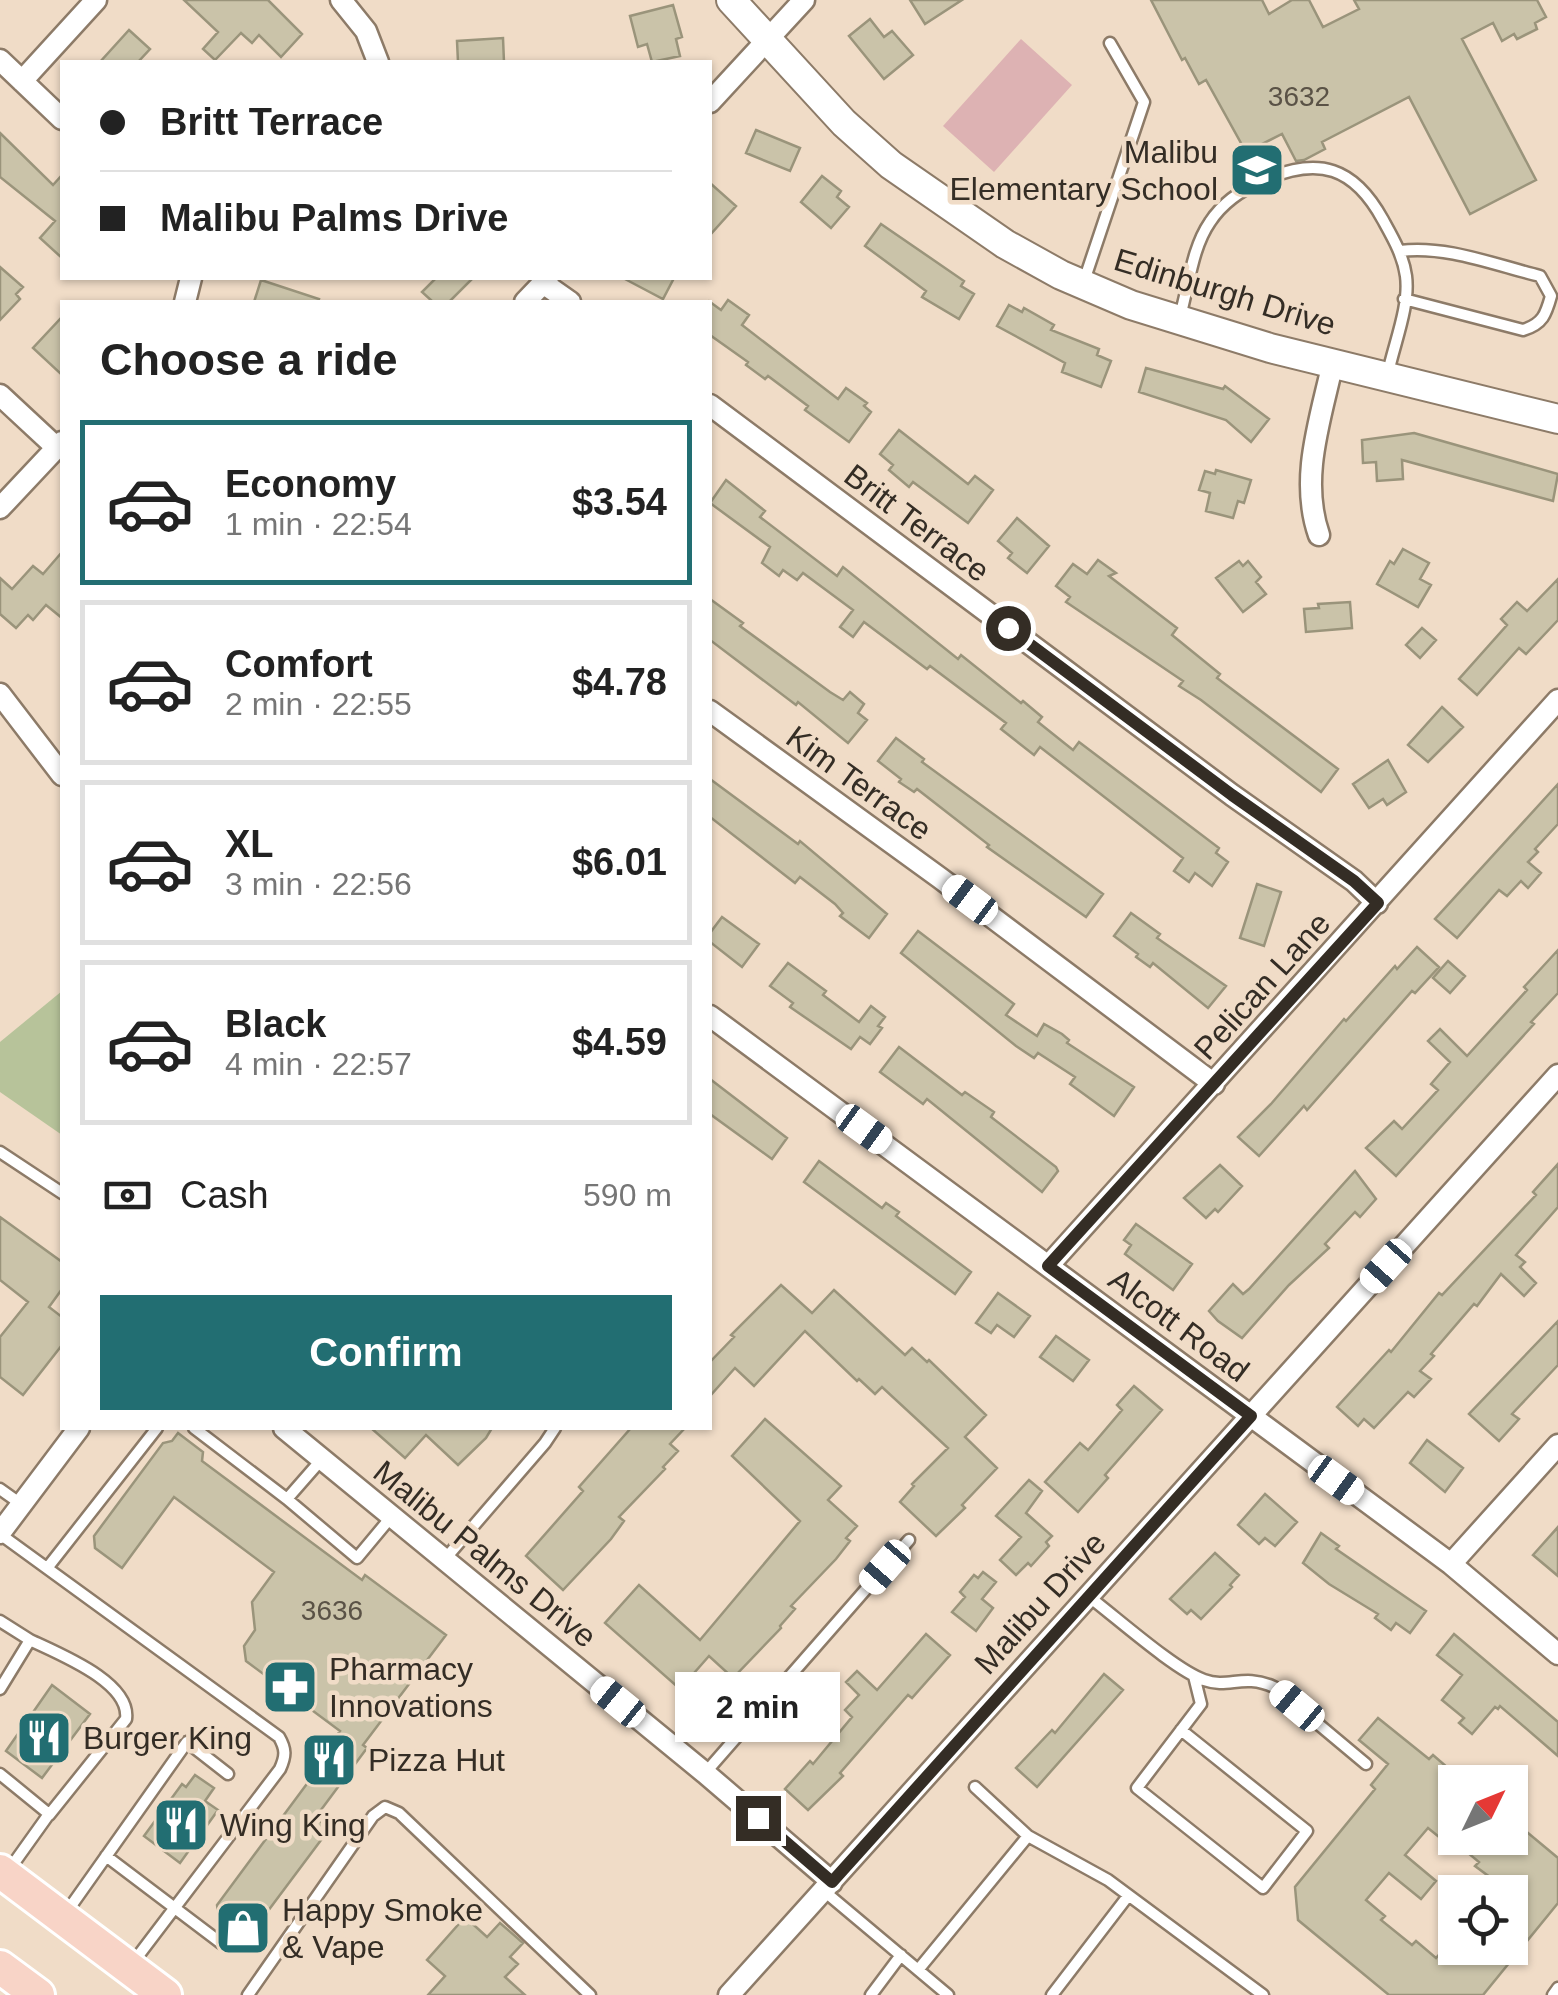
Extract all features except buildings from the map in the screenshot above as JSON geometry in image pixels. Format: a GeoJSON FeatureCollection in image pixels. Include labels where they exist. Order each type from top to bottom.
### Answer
{"type":"FeatureCollection","features":[{"type":"Feature","properties":{"kind":"main road"},"geometry":{"type":"LineString","coordinates":[[3,1873],[164,1995]]}},
{"type":"Feature","properties":{"kind":"main road"},"geometry":{"type":"LineString","coordinates":[[0,1967],[38,1995]]}},
{"type":"Feature","properties":{"kind":"street"},"geometry":{"type":"LineString","coordinates":[[22,81],[96,0]]}},
{"type":"Feature","properties":{"kind":"street"},"geometry":{"type":"LineString","coordinates":[[341,0],[366,31],[377,60]]}},
{"type":"Feature","properties":{"kind":"street","name":"Edinburgh Drive"},"geometry":{"type":"LineString","coordinates":[[731,0],[844,124],[891,164],[1006,244],[1082,284],[1179,322],[1558,419]]}},
{"type":"Feature","properties":{"kind":"street"},"geometry":{"type":"LineString","coordinates":[[712,100],[804,0]]}},
{"type":"Feature","properties":{"kind":"street"},"geometry":{"type":"LineString","coordinates":[[0,60],[60,117]]}},
{"type":"Feature","properties":{"kind":"street"},"geometry":{"type":"LineString","coordinates":[[527,300],[546,280],[568,300]]}},
{"type":"Feature","properties":{"kind":"street"},"geometry":{"type":"LineString","coordinates":[[1319,535],[1310,499],[1310,473],[1333,362]]}},
{"type":"Feature","properties":{"kind":"street"},"geometry":{"type":"LineString","coordinates":[[0,395],[60,445],[0,508]]}},
{"type":"Feature","properties":{"kind":"street","name":"Britt Terrace"},"geometry":{"type":"LineString","coordinates":[[712,406],[1232,795],[1354,881],[1378,903]]}},
{"type":"Feature","properties":{"kind":"street"},"geometry":{"type":"LineString","coordinates":[[0,694],[60,771]]}},
{"type":"Feature","properties":{"kind":"street","name":"Pelican Lane"},"geometry":{"type":"LineString","coordinates":[[1048,1266],[1558,700]]}},
{"type":"Feature","properties":{"kind":"street","name":"Kim Terrace"},"geometry":{"type":"LineString","coordinates":[[712,712],[1214,1084]]}},
{"type":"Feature","properties":{"kind":"street","name":"Alcott Road"},"geometry":{"type":"LineString","coordinates":[[712,1017],[1451,1564],[1558,1654]]}},
{"type":"Feature","properties":{"kind":"street","name":"Malibu Drive"},"geometry":{"type":"LineString","coordinates":[[733,1994],[1558,1075]]}},
{"type":"Feature","properties":{"kind":"street"},"geometry":{"type":"LineString","coordinates":[[0,1534],[77,1430]]}},
{"type":"Feature","properties":{"kind":"street","name":"Malibu Palms Drive"},"geometry":{"type":"LineString","coordinates":[[286,1430],[705,1773],[828,1886]]}},
{"type":"Feature","properties":{"kind":"street"},"geometry":{"type":"LineString","coordinates":[[1451,1564],[1558,1445]]}},
{"type":"Feature","properties":{"kind":"lane"},"geometry":{"type":"LineString","coordinates":[[1082,284],[1144,102],[1110,43]]}},
{"type":"Feature","properties":{"kind":"lane"},"geometry":{"type":"LineString","coordinates":[[1179,322],[1201,239],[1211,220],[1248,187],[1283,172],[1328,169],[1348,176],[1372,200],[1400,251],[1406,279],[1388,374]]}},
{"type":"Feature","properties":{"kind":"lane"},"geometry":{"type":"LineString","coordinates":[[1400,251],[1418,248],[1447,252],[1540,276],[1551,296],[1546,317],[1523,330],[1404,299]]}},
{"type":"Feature","properties":{"kind":"lane"},"geometry":{"type":"LineString","coordinates":[[0,1152],[60,1191]]}},
{"type":"Feature","properties":{"kind":"lane"},"geometry":{"type":"LineString","coordinates":[[48,1566],[155,1430]]}},
{"type":"Feature","properties":{"kind":"lane"},"geometry":{"type":"LineString","coordinates":[[197,1430],[357,1558],[392,1516]]}},
{"type":"Feature","properties":{"kind":"lane"},"geometry":{"type":"LineString","coordinates":[[445,1559],[546,1444],[554,1430]]}},
{"type":"Feature","properties":{"kind":"lane"},"geometry":{"type":"LineString","coordinates":[[287,1500],[322,1459]]}},
{"type":"Feature","properties":{"kind":"lane"},"geometry":{"type":"LineString","coordinates":[[0,1489],[21,1505]]}},
{"type":"Feature","properties":{"kind":"lane"},"geometry":{"type":"LineString","coordinates":[[0,1534],[236,1704],[279,1737],[284,1746],[285,1758],[280,1769],[128,1968]]}},
{"type":"Feature","properties":{"kind":"lane"},"geometry":{"type":"LineString","coordinates":[[705,1773],[909,1540]]}},
{"type":"Feature","properties":{"kind":"lane"},"geometry":{"type":"LineString","coordinates":[[1088,1596],[1194,1676],[1221,1683],[1257,1680],[1274,1687],[1366,1764]]}},
{"type":"Feature","properties":{"kind":"lane"},"geometry":{"type":"LineString","coordinates":[[0,1622],[119,1690],[128,1706],[126,1719],[3,1873]]}},
{"type":"Feature","properties":{"kind":"lane"},"geometry":{"type":"LineString","coordinates":[[0,1689],[30,1640]]}},
{"type":"Feature","properties":{"kind":"lane"},"geometry":{"type":"LineString","coordinates":[[1181,1730],[1306,1831],[1263,1888],[1137,1788],[1181,1730],[1201,1704],[1194,1676]]}},
{"type":"Feature","properties":{"kind":"lane"},"geometry":{"type":"LineString","coordinates":[[62,1918],[187,1742],[228,1774]]}},
{"type":"Feature","properties":{"kind":"lane"},"geometry":{"type":"LineString","coordinates":[[0,1774],[49,1816]]}},
{"type":"Feature","properties":{"kind":"lane"},"geometry":{"type":"LineString","coordinates":[[975,1787],[1028,1836],[1108,1880],[1264,1995]]}},
{"type":"Feature","properties":{"kind":"lane"},"geometry":{"type":"LineString","coordinates":[[248,1995],[373,1816],[385,1807],[399,1813],[590,1995]]}},
{"type":"Feature","properties":{"kind":"lane"},"geometry":{"type":"LineString","coordinates":[[918,1970],[1028,1836]]}},
{"type":"Feature","properties":{"kind":"lane"},"geometry":{"type":"LineString","coordinates":[[106,1856],[221,1944]]}},
{"type":"Feature","properties":{"kind":"lane"},"geometry":{"type":"LineString","coordinates":[[828,1886],[900,1956],[948,1995]]}},
{"type":"Feature","properties":{"kind":"lane"},"geometry":{"type":"LineString","coordinates":[[1052,1995],[1128,1896]]}},
{"type":"Feature","properties":{"kind":"lane"},"geometry":{"type":"LineString","coordinates":[[870,1995],[900,1956]]}},
{"type":"Feature","properties":{"kind":"lane"},"geometry":{"type":"LineString","coordinates":[[1552,1995],[1558,1988]]}},
{"type":"Feature","properties":{"kind":"shaded area"},"geometry":{"type":"Polygon","coordinates":[[[1021,39],[1072,85],[994,172],[943,126],[1021,39]]]}},
{"type":"Feature","properties":{"kind":"shaded area"},"geometry":{"type":"Polygon","coordinates":[[[60,993],[60,1134],[0,1092],[0,1042],[60,993]]]}},
{"type":"Feature","properties":{"kind":"place","name":"Malibu Elementary School"},"geometry":{"type":"Point","coordinates":[1257,170]}},
{"type":"Feature","properties":{"kind":"place","name":"Pharmacy Innovations"},"geometry":{"type":"Point","coordinates":[290,1687]}},
{"type":"Feature","properties":{"kind":"place","name":"Burger King"},"geometry":{"type":"Point","coordinates":[44,1738]}},
{"type":"Feature","properties":{"kind":"place","name":"Pizza Hut"},"geometry":{"type":"Point","coordinates":[329,1760]}},
{"type":"Feature","properties":{"kind":"place","name":"Wing King"},"geometry":{"type":"Point","coordinates":[181,1825]}},
{"type":"Feature","properties":{"kind":"place","name":"Happy Smoke & Vape"},"geometry":{"type":"Point","coordinates":[243,1928]}},
{"type":"Feature","properties":{"kind":"route"},"geometry":{"type":"LineString","coordinates":[[758,1818],[832,1882],[1251,1416],[1048,1266],[1378,903],[1354,881],[1008,628]]}}]}
